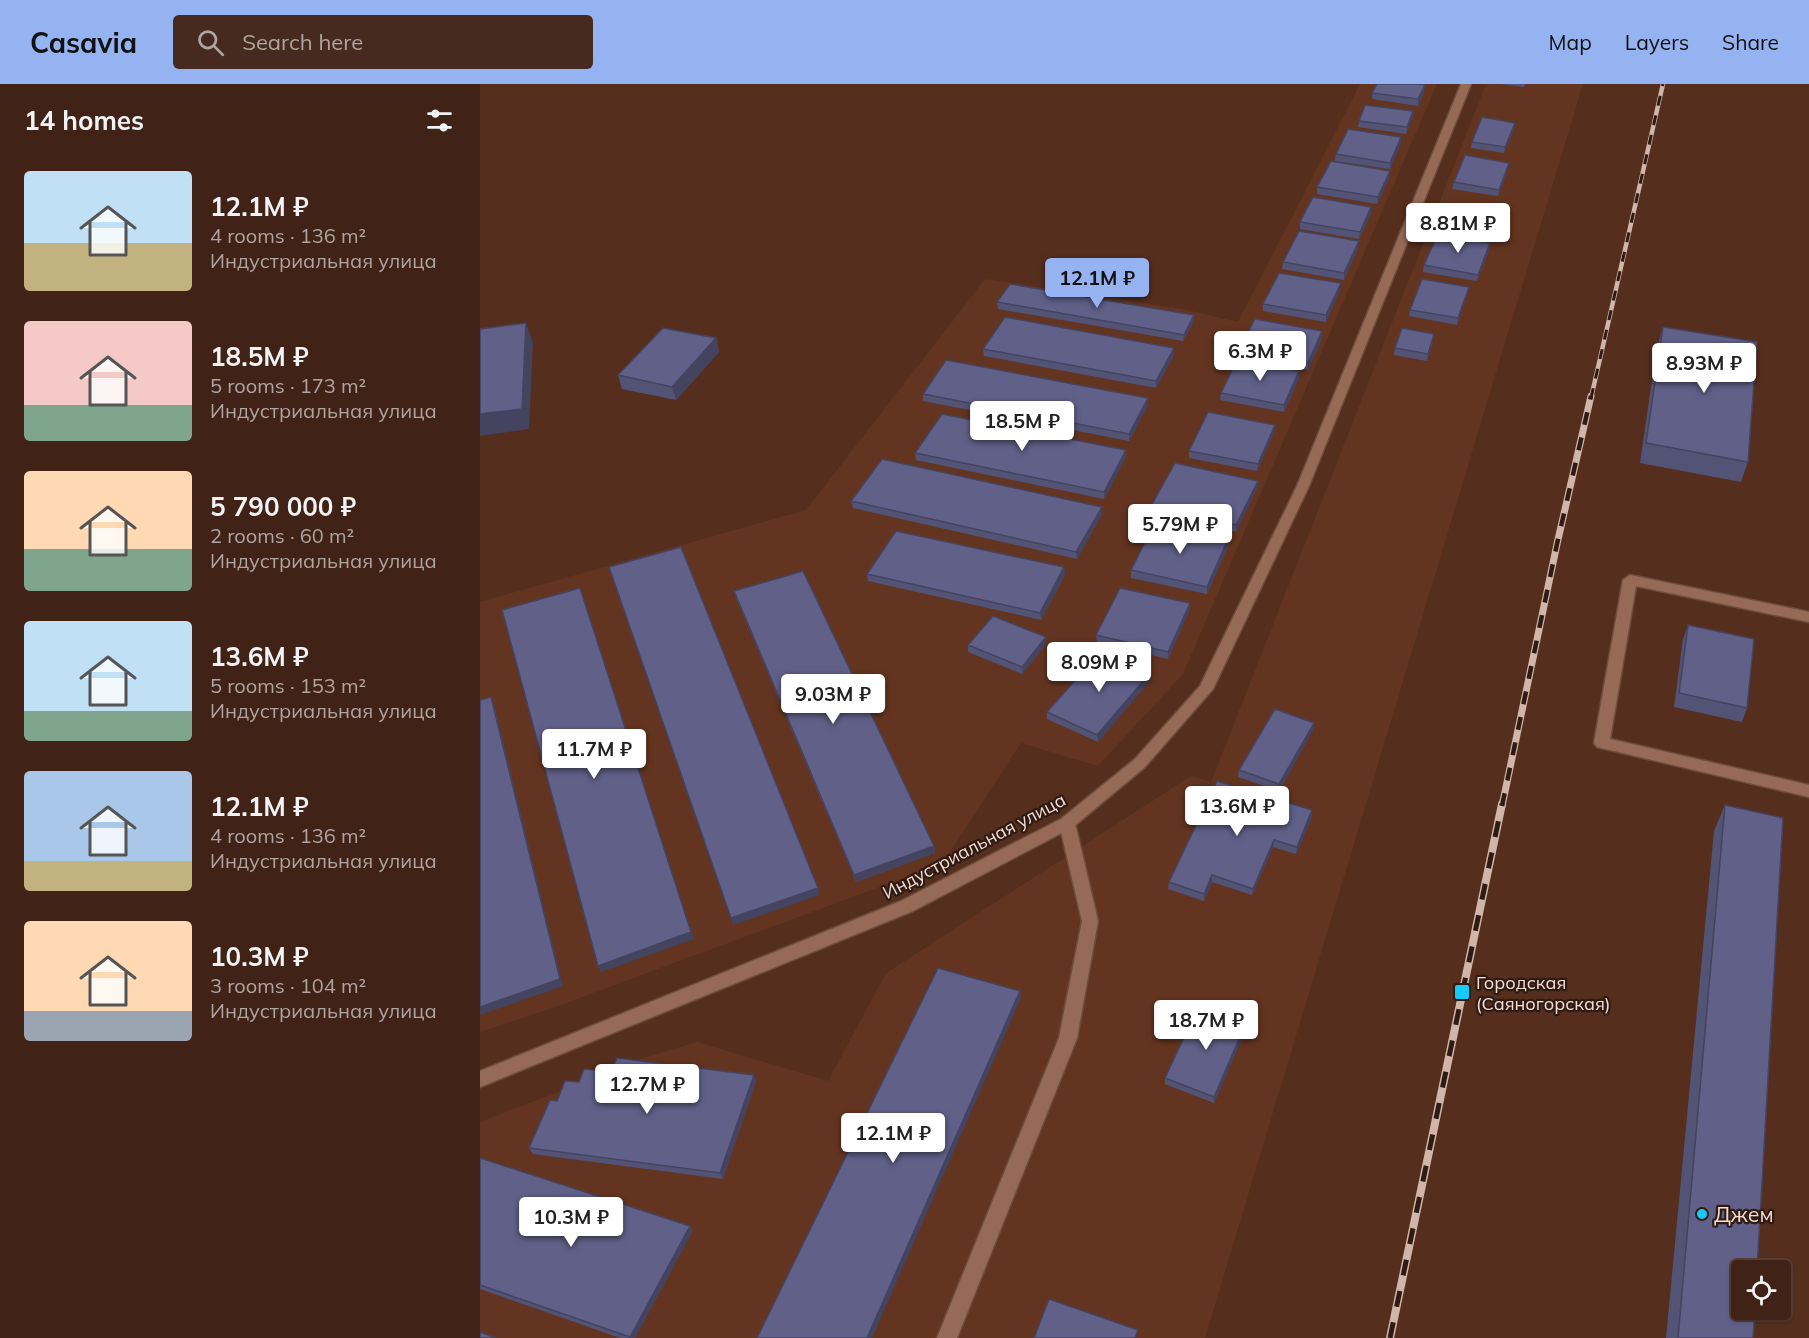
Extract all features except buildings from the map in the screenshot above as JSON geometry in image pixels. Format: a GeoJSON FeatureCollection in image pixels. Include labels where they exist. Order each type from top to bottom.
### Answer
{"type":"FeatureCollection","features":[{"type":"Feature","properties":{"kind":"street","name":"Индустриальная улица"},"geometry":{"type":"LineString","coordinates":[[480,1079],[907,906],[1067,823],[1140,763],[1206,689],[1303,486],[1466,84]]}},
{"type":"Feature","properties":{"kind":"street"},"geometry":{"type":"LineString","coordinates":[[1809,617],[1630,580],[1602,743],[1809,791]]}},
{"type":"Feature","properties":{"kind":"street"},"geometry":{"type":"LineString","coordinates":[[947,1338],[1068,1038],[1090,921],[1067,823]]}},
{"type":"Feature","properties":{"kind":"shaded area"},"geometry":{"type":"Polygon","coordinates":[[[1360,84],[1437,84],[1183,674],[1098,766],[1021,743],[942,864],[558,1006],[480,1032],[480,602],[806,510],[985,279],[1183,309],[1238,322],[1360,84]]]}},
{"type":"Feature","properties":{"kind":"shaded area"},"geometry":{"type":"Polygon","coordinates":[[[1486,84],[1583,84],[1205,1338],[480,1338],[480,1122],[569,1088],[588,1075],[697,1042],[828,1081],[886,973],[1191,776],[1211,782],[1486,84]]]}},
{"type":"Feature","properties":{"kind":"railway"},"geometry":{"type":"LineString","coordinates":[[1591,398],[1663,84]]}},
{"type":"Feature","properties":{"kind":"railway"},"geometry":{"type":"LineString","coordinates":[[1502,806],[1557,544],[1591,396]]}},
{"type":"Feature","properties":{"kind":"railway"},"geometry":{"type":"LineString","coordinates":[[1390,1338],[1502,804]]}},
{"type":"Feature","properties":{"kind":"place","name":"Городская (Саяногорская)"},"geometry":{"type":"Point","coordinates":[1462,992]}},
{"type":"Feature","properties":{"kind":"place","name":"Джем"},"geometry":{"type":"Point","coordinates":[1702,1214]}}]}
